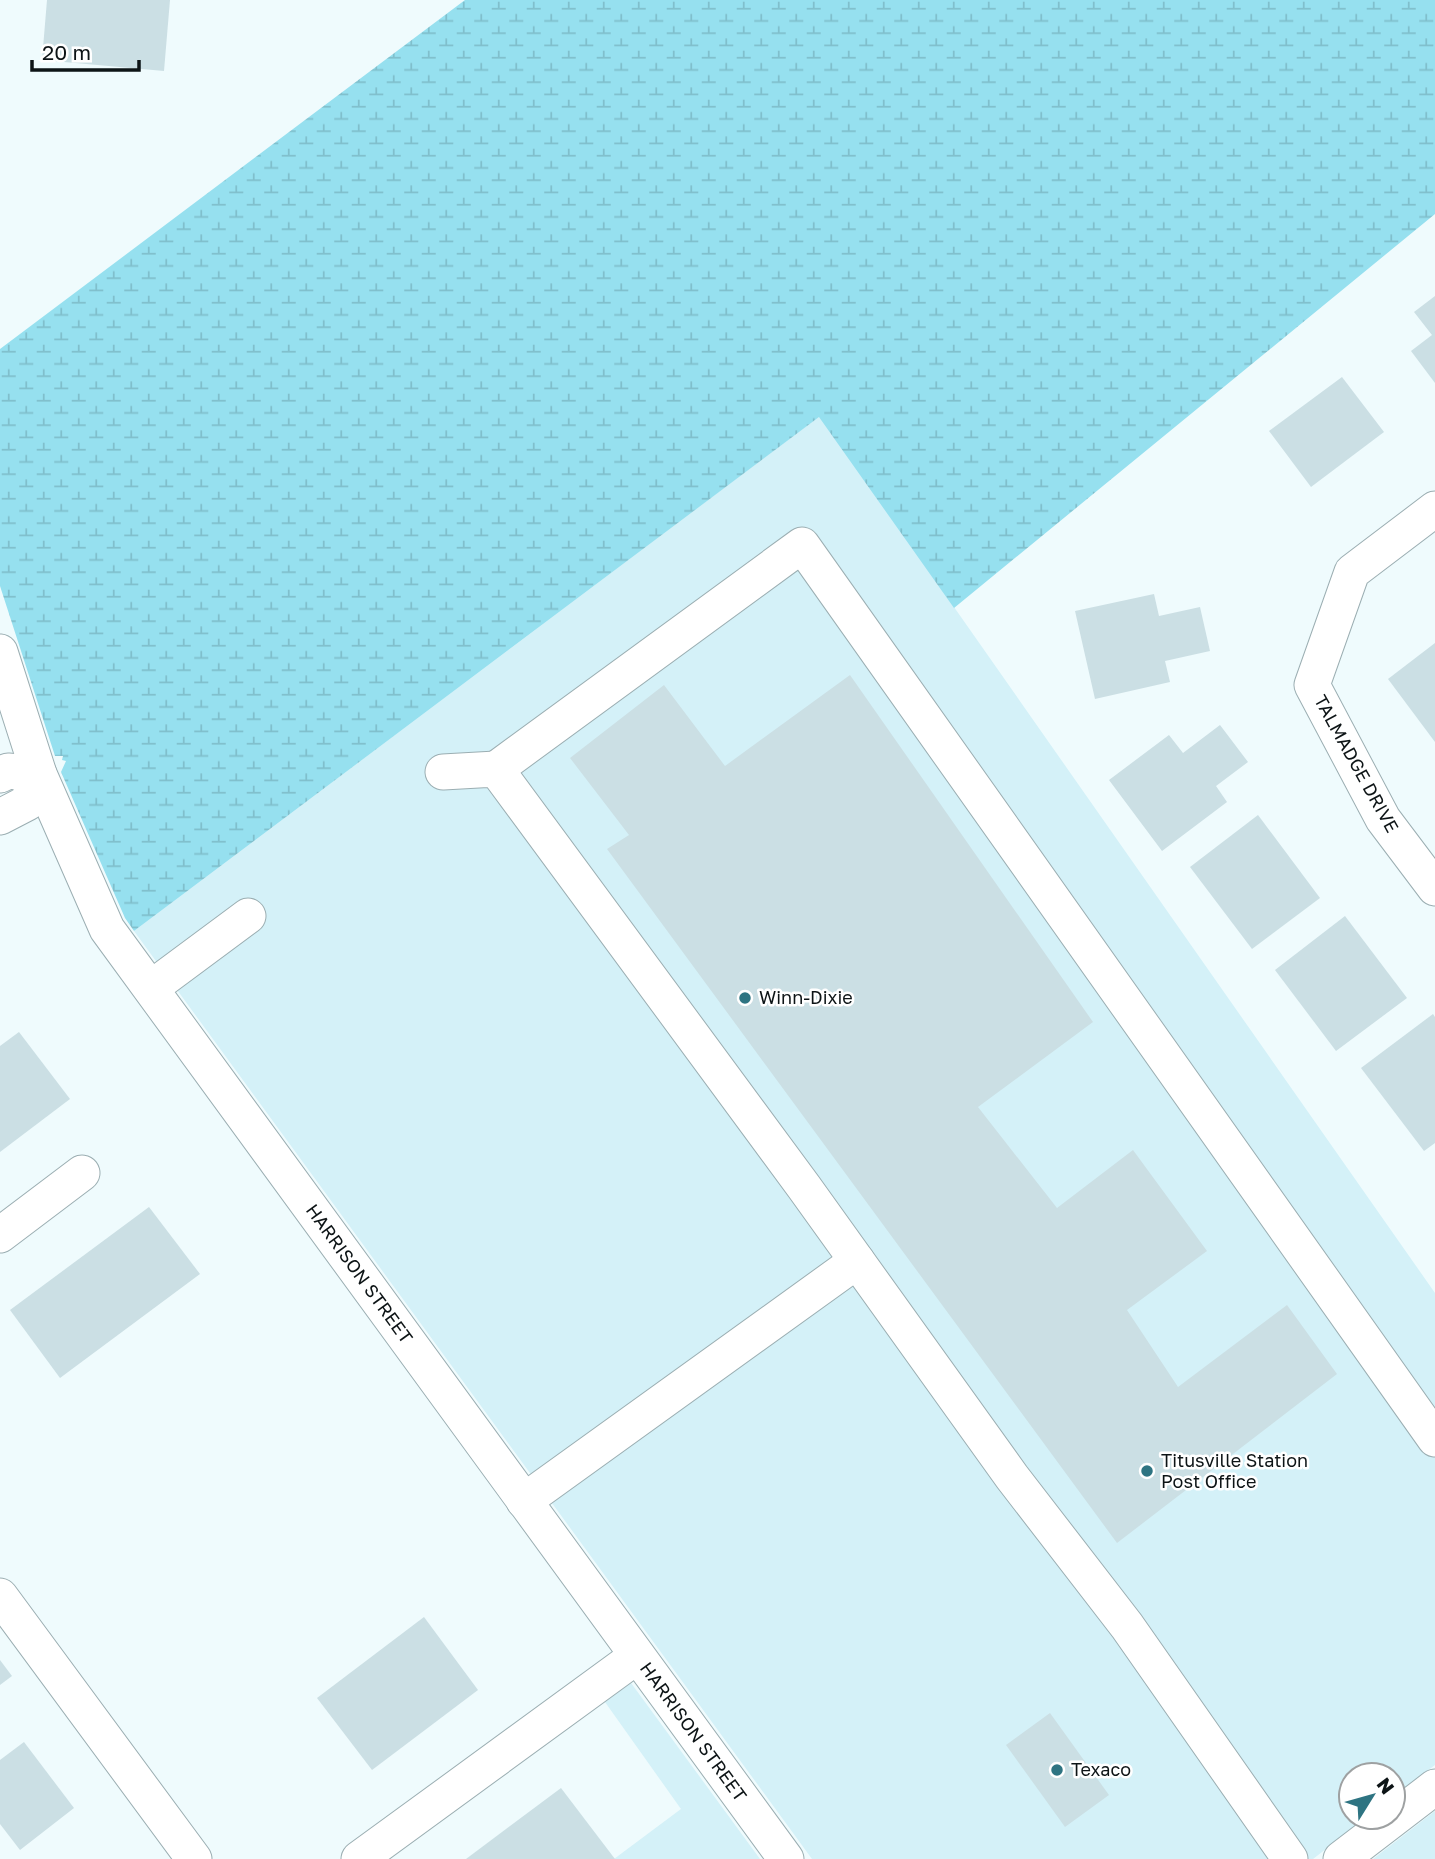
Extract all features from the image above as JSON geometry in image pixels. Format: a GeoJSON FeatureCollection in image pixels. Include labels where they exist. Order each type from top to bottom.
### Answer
{"type":"FeatureCollection","features":[{"type":"Feature","properties":{"kind":"street","name":"TALMADGE DRIVE"},"geometry":{"type":"LineString","coordinates":[[1435,509],[1352,572],[1312,685],[1383,819],[1435,888]]}},
{"type":"Feature","properties":{"kind":"street"},"geometry":{"type":"LineString","coordinates":[[443,772],[496,769],[802,545],[1435,1439]]}},
{"type":"Feature","properties":{"kind":"street","name":"HARRISON STREET"},"geometry":{"type":"LineString","coordinates":[[0,652],[39,774],[107,929],[786,1859]]}},
{"type":"Feature","properties":{"kind":"street"},"geometry":{"type":"LineString","coordinates":[[496,769],[1012,1476],[1127,1626],[1290,1859]]}},
{"type":"Feature","properties":{"kind":"street"},"geometry":{"type":"LineString","coordinates":[[0,775],[8,771],[39,774],[27,803],[0,817]]}},
{"type":"Feature","properties":{"kind":"street"},"geometry":{"type":"LineString","coordinates":[[151,988],[248,916]]}},
{"type":"Feature","properties":{"kind":"street"},"geometry":{"type":"LineString","coordinates":[[0,1235],[82,1173]]}},
{"type":"Feature","properties":{"kind":"street"},"geometry":{"type":"LineString","coordinates":[[524,1501],[857,1261]]}},
{"type":"Feature","properties":{"kind":"street"},"geometry":{"type":"LineString","coordinates":[[0,1596],[194,1859]]}},
{"type":"Feature","properties":{"kind":"street"},"geometry":{"type":"LineString","coordinates":[[359,1859],[637,1656]]}},
{"type":"Feature","properties":{"kind":"street"},"geometry":{"type":"LineString","coordinates":[[1341,1859],[1435,1787]]}},
{"type":"Feature","properties":{"kind":"shaded area"},"geometry":{"type":"Polygon","coordinates":[[[820,416],[1435,1293],[1435,1765],[1407,1786],[1407,1761],[1337,1761],[1337,1831],[1349,1831],[1313,1859],[812,1859],[134,931],[820,416]]]}},
{"type":"Feature","properties":{"kind":"shaded area"},"geometry":{"type":"Polygon","coordinates":[[[631,1683],[760,1859],[614,1859],[681,1809],[605,1702],[631,1683]]]}},
{"type":"Feature","properties":{"kind":"shaded area"},"geometry":{"type":"Polygon","coordinates":[[[1435,1811],[1435,1859],[1373,1859],[1435,1811]]]}},
{"type":"Feature","properties":{"kind":"green space"},"geometry":{"type":"Polygon","coordinates":[[[465,0],[1435,0],[1435,214],[954,608],[819,417],[134,931],[125,918],[61,772],[66,761],[62,760],[63,756],[55,756],[0,586],[0,349],[465,0]]]}},
{"type":"Feature","properties":{"kind":"building"},"geometry":{"type":"Polygon","coordinates":[[[47,0],[170,0],[164,71],[42,60],[47,0]]]}},
{"type":"Feature","properties":{"kind":"building"},"geometry":{"type":"Polygon","coordinates":[[[1435,296],[1435,383],[1411,351],[1432,335],[1414,312],[1435,296]]]}},
{"type":"Feature","properties":{"kind":"building"},"geometry":{"type":"Polygon","coordinates":[[[1342,377],[1384,432],[1311,487],[1269,431],[1342,377]]]}},
{"type":"Feature","properties":{"kind":"building"},"geometry":{"type":"Polygon","coordinates":[[[1154,594],[1159,616],[1200,607],[1210,651],[1165,661],[1170,682],[1095,699],[1075,611],[1154,594]]]}},
{"type":"Feature","properties":{"kind":"building"},"geometry":{"type":"Polygon","coordinates":[[[1435,643],[1435,742],[1388,679],[1435,643]]]}},
{"type":"Feature","properties":{"kind":"building"},"geometry":{"type":"Polygon","coordinates":[[[850,675],[1093,1022],[978,1107],[1057,1208],[1133,1150],[1207,1251],[1127,1310],[1178,1387],[1287,1305],[1337,1374],[1117,1543],[607,849],[629,835],[570,758],[664,685],[725,766],[850,675]]]}},
{"type":"Feature","properties":{"kind":"building"},"geometry":{"type":"Polygon","coordinates":[[[1220,725],[1248,762],[1216,786],[1227,802],[1162,851],[1109,780],[1169,735],[1183,753],[1220,725]]]}},
{"type":"Feature","properties":{"kind":"building"},"geometry":{"type":"Polygon","coordinates":[[[1258,815],[1320,898],[1252,949],[1190,867],[1258,815]]]}},
{"type":"Feature","properties":{"kind":"building"},"geometry":{"type":"Polygon","coordinates":[[[1345,916],[1407,998],[1336,1051],[1275,970],[1345,916]]]}},
{"type":"Feature","properties":{"kind":"building"},"geometry":{"type":"Polygon","coordinates":[[[1433,1014],[1435,1143],[1424,1151],[1361,1068],[1433,1014]]]}},
{"type":"Feature","properties":{"kind":"building"},"geometry":{"type":"Polygon","coordinates":[[[19,1032],[70,1099],[0,1152],[0,1046],[19,1032]]]}},
{"type":"Feature","properties":{"kind":"building"},"geometry":{"type":"Polygon","coordinates":[[[149,1207],[200,1274],[60,1378],[10,1310],[149,1207]]]}},
{"type":"Feature","properties":{"kind":"building"},"geometry":{"type":"Polygon","coordinates":[[[424,1617],[478,1690],[372,1770],[317,1698],[424,1617]]]}},
{"type":"Feature","properties":{"kind":"building"},"geometry":{"type":"Polygon","coordinates":[[[0,1660],[12,1676],[0,1685],[0,1660]]]}},
{"type":"Feature","properties":{"kind":"building","name":"Texaco"},"geometry":{"type":"Polygon","coordinates":[[[1050,1713],[1109,1795],[1065,1827],[1006,1745],[1050,1713]]]}},
{"type":"Feature","properties":{"kind":"building"},"geometry":{"type":"Polygon","coordinates":[[[24,1742],[74,1808],[20,1850],[0,1824],[0,1760],[24,1742]]]}},
{"type":"Feature","properties":{"kind":"building"},"geometry":{"type":"Polygon","coordinates":[[[561,1788],[615,1859],[466,1859],[561,1788]]]}},
{"type":"Feature","properties":{"kind":"place","name":"Winn-Dixie"},"geometry":{"type":"Point","coordinates":[745,998]}},
{"type":"Feature","properties":{"kind":"place","name":"Titusville Station Post Office"},"geometry":{"type":"Point","coordinates":[1147,1471]}},
{"type":"Feature","properties":{"kind":"place","name":"Texaco"},"geometry":{"type":"Point","coordinates":[1057,1770]}}]}
